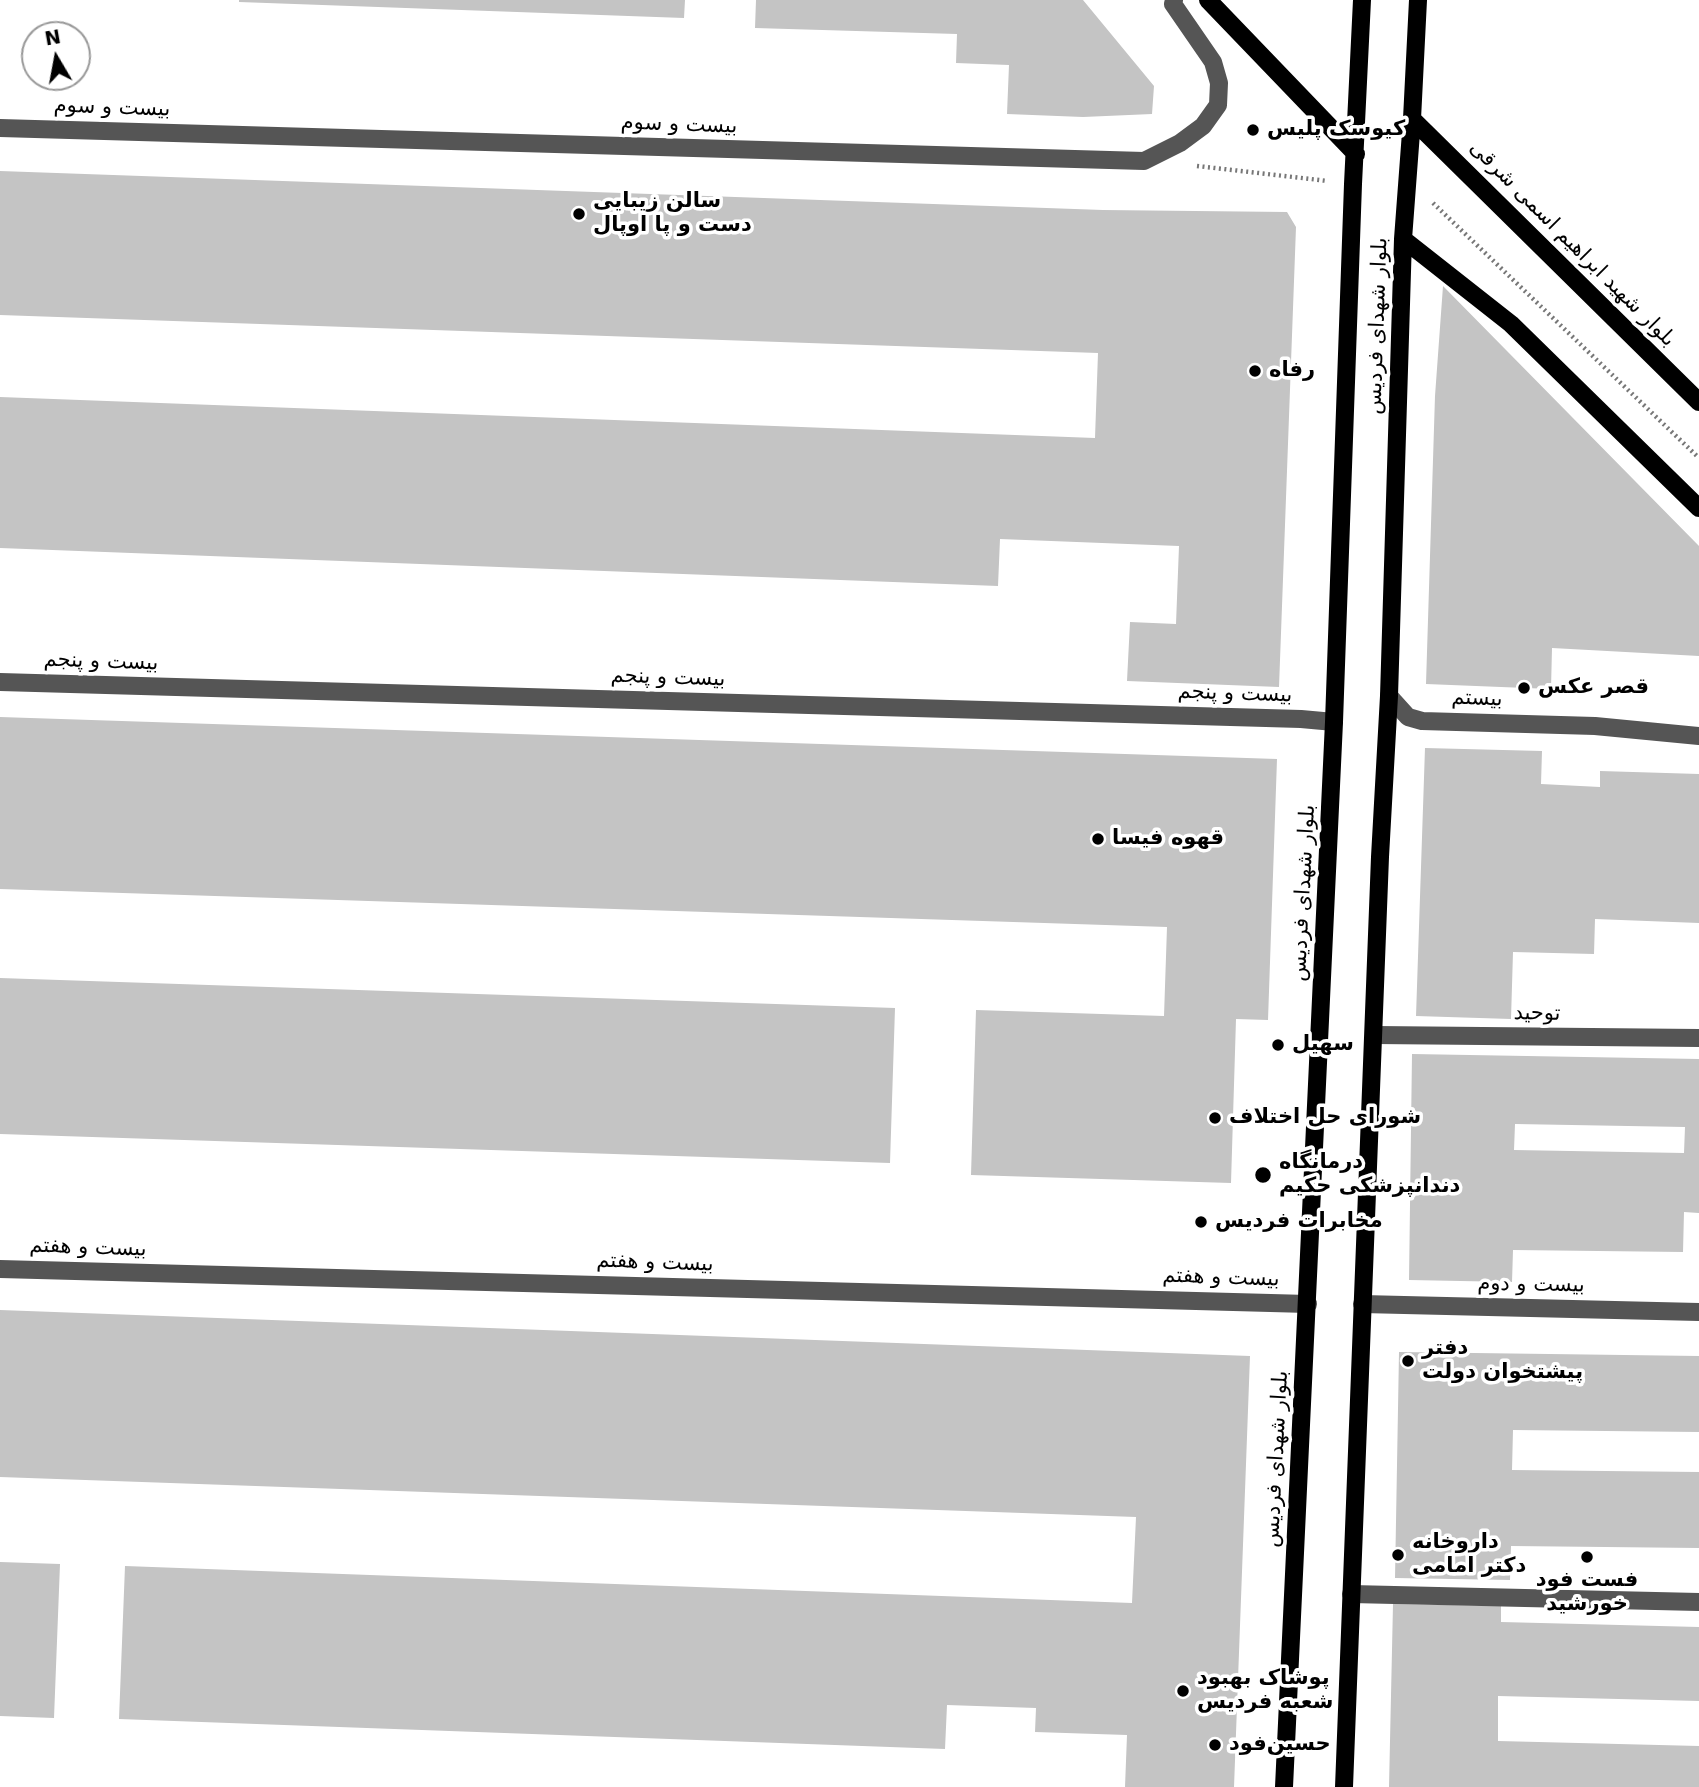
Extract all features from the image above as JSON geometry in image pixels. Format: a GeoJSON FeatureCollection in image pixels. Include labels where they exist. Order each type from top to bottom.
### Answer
{"type":"FeatureCollection","features":[{"type":"Feature","properties":{"kind":"main road"},"geometry":{"type":"LineString","coordinates":[[1208,0],[1356,154]]}},
{"type":"Feature","properties":{"kind":"main road","name":"بلوار شهدای فردیس"},"geometry":{"type":"LineString","coordinates":[[1284,1787],[1334,722],[1362,0]]}},
{"type":"Feature","properties":{"kind":"main road","name":"بلوار شهدای فردیس"},"geometry":{"type":"LineString","coordinates":[[1344,1787],[1380,857],[1389,696],[1403,239],[1418,0]]}},
{"type":"Feature","properties":{"kind":"main road","name":"بلوار شهید ابراهیم اسمی شرقی"},"geometry":{"type":"LineString","coordinates":[[1412,119],[1699,402]]}},
{"type":"Feature","properties":{"kind":"main road"},"geometry":{"type":"LineString","coordinates":[[1403,239],[1511,324],[1699,508]]}},
{"type":"Feature","properties":{"kind":"street","name":"بیست و سوم"},"geometry":{"type":"LineString","coordinates":[[0,128],[1144,161],[1180,143],[1203,126],[1218,104],[1219,83],[1213,62],[1173,4],[1174,0]]}},
{"type":"Feature","properties":{"kind":"street","name":"بیست و پنجم"},"geometry":{"type":"LineString","coordinates":[[0,682],[1273,718],[1334,722]]}},
{"type":"Feature","properties":{"kind":"street","name":"بیستم"},"geometry":{"type":"LineString","coordinates":[[1389,696],[1408,717],[1422,720],[1595,726],[1699,736]]}},
{"type":"Feature","properties":{"kind":"street","name":"توحید"},"geometry":{"type":"LineString","coordinates":[[1374,1035],[1699,1038]]}},
{"type":"Feature","properties":{"kind":"street","name":"بیست و هفتم"},"geometry":{"type":"LineString","coordinates":[[0,1269],[1308,1304]]}},
{"type":"Feature","properties":{"kind":"street","name":"بیست و دوم"},"geometry":{"type":"LineString","coordinates":[[1362,1304],[1699,1312]]}},
{"type":"Feature","properties":{"kind":"street"},"geometry":{"type":"LineString","coordinates":[[1351,1594],[1699,1602]]}},
{"type":"Feature","properties":{"kind":"path"},"geometry":{"type":"LineString","coordinates":[[1144,161],[1353,184]]}},
{"type":"Feature","properties":{"kind":"path"},"geometry":{"type":"LineString","coordinates":[[1429,200],[1699,458]]}},
{"type":"Feature","properties":{"kind":"building"},"geometry":{"type":"Polygon","coordinates":[[[239,0],[685,0],[684,18],[239,0]]]}},
{"type":"Feature","properties":{"kind":"building"},"geometry":{"type":"Polygon","coordinates":[[[756,0],[1083,0],[1154,86],[1152,114],[1083,117],[1007,114],[1009,65],[956,63],[957,34],[755,28],[756,0]]]}},
{"type":"Feature","properties":{"kind":"building"},"geometry":{"type":"Polygon","coordinates":[[[0,171],[1103,210],[1287,212],[1296,227],[1279,687],[1127,681],[1130,622],[1176,624],[1179,546],[1000,539],[998,586],[0,548],[0,397],[1095,438],[1098,353],[0,315],[0,171]]]}},
{"type":"Feature","properties":{"kind":"building"},"geometry":{"type":"Polygon","coordinates":[[[1443,286],[1699,546],[1699,656],[1552,648],[1551,689],[1426,684],[1435,396],[1443,286]]]}},
{"type":"Feature","properties":{"kind":"building"},"geometry":{"type":"Polygon","coordinates":[[[0,717],[1277,759],[1268,1020],[1236,1019],[1231,1183],[971,1175],[976,1010],[1164,1016],[1167,927],[0,889],[0,717]]]}},
{"type":"Feature","properties":{"kind":"building"},"geometry":{"type":"Polygon","coordinates":[[[1425,748],[1542,751],[1541,784],[1600,787],[1600,771],[1699,774],[1699,923],[1595,919],[1594,954],[1513,952],[1511,1019],[1416,1016],[1425,748]]]}},
{"type":"Feature","properties":{"kind":"building"},"geometry":{"type":"Polygon","coordinates":[[[0,978],[895,1008],[890,1163],[0,1134],[0,978]]]}},
{"type":"Feature","properties":{"kind":"building"},"geometry":{"type":"Polygon","coordinates":[[[1412,1054],[1699,1059],[1699,1213],[1684,1212],[1683,1252],[1513,1250],[1512,1282],[1409,1280],[1412,1054]],[[1515,1124],[1514,1150],[1684,1153],[1685,1127],[1515,1124]]]}},
{"type":"Feature","properties":{"kind":"building"},"geometry":{"type":"Polygon","coordinates":[[[0,1310],[1250,1356],[1234,1787],[1125,1787],[1127,1735],[1035,1732],[1036,1708],[947,1705],[945,1749],[119,1719],[125,1566],[1132,1603],[1136,1517],[0,1477],[0,1310]]]}},
{"type":"Feature","properties":{"kind":"building"},"geometry":{"type":"Polygon","coordinates":[[[1399,1352],[1699,1356],[1699,1432],[1513,1430],[1512,1470],[1699,1472],[1699,1548],[1511,1546],[1510,1580],[1395,1578],[1399,1352]]]}},
{"type":"Feature","properties":{"kind":"building"},"geometry":{"type":"Polygon","coordinates":[[[0,1562],[60,1564],[54,1718],[0,1716],[0,1562]]]}},
{"type":"Feature","properties":{"kind":"building"},"geometry":{"type":"Polygon","coordinates":[[[1393,1604],[1501,1606],[1501,1622],[1699,1627],[1699,1701],[1498,1696],[1498,1741],[1699,1746],[1699,1787],[1389,1787],[1393,1604]]]}},
{"type":"Feature","properties":{"kind":"place","name":"کیوسک پلیس"},"geometry":{"type":"Point","coordinates":[1253,130]}},
{"type":"Feature","properties":{"kind":"place","name":"سالن زیبایی دست و پا اوپال"},"geometry":{"type":"Point","coordinates":[579,214]}},
{"type":"Feature","properties":{"kind":"place","name":"رفاه"},"geometry":{"type":"Point","coordinates":[1255,371]}},
{"type":"Feature","properties":{"kind":"place","name":"قصر عکس"},"geometry":{"type":"Point","coordinates":[1524,688]}},
{"type":"Feature","properties":{"kind":"place","name":"قهوه فیسا"},"geometry":{"type":"Point","coordinates":[1098,839]}},
{"type":"Feature","properties":{"kind":"place","name":"سهیل"},"geometry":{"type":"Point","coordinates":[1278,1045]}},
{"type":"Feature","properties":{"kind":"place","name":"شورای حل اختلاف"},"geometry":{"type":"Point","coordinates":[1215,1118]}},
{"type":"Feature","properties":{"kind":"place","name":"درمانگاه دندانپزشکی حکیم"},"geometry":{"type":"Point","coordinates":[1263,1175]}},
{"type":"Feature","properties":{"kind":"place","name":"مخابرات فردیس"},"geometry":{"type":"Point","coordinates":[1201,1222]}},
{"type":"Feature","properties":{"kind":"place","name":"دفتر پیشتخوان دولت"},"geometry":{"type":"Point","coordinates":[1408,1361]}},
{"type":"Feature","properties":{"kind":"place","name":"داروخانه دکتر امامی"},"geometry":{"type":"Point","coordinates":[1398,1555]}},
{"type":"Feature","properties":{"kind":"place","name":"فست فود خورشید"},"geometry":{"type":"Point","coordinates":[1587,1557]}},
{"type":"Feature","properties":{"kind":"place","name":"پوشاک بهبود شعبه فردیس"},"geometry":{"type":"Point","coordinates":[1183,1691]}},
{"type":"Feature","properties":{"kind":"place","name":"حسین‌فود"},"geometry":{"type":"Point","coordinates":[1215,1745]}}]}
